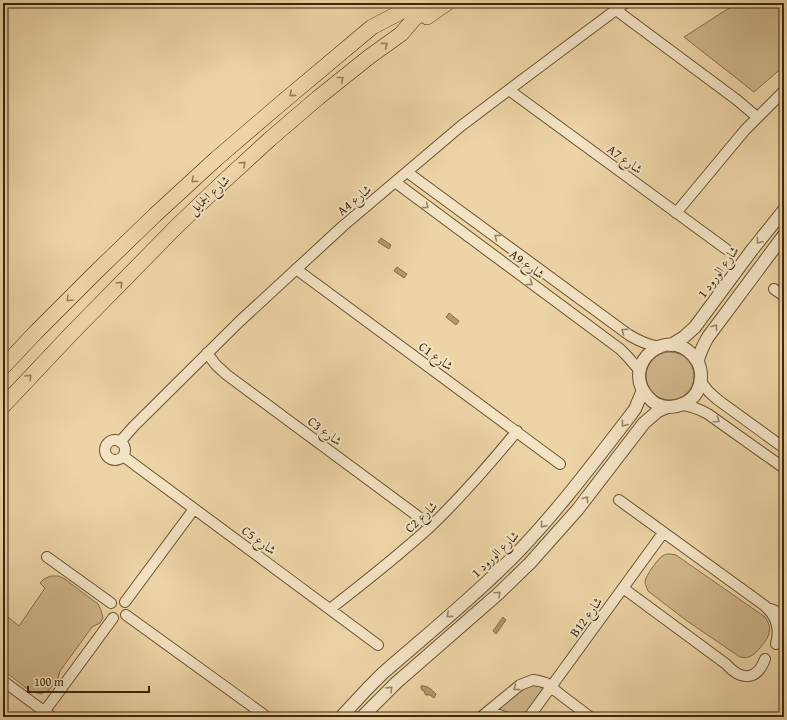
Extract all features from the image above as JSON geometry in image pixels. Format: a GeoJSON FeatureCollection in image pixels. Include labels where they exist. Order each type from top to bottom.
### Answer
{"type":"FeatureCollection","features":[{"type":"Feature","properties":{"kind":"main road"},"geometry":{"type":"LineString","coordinates":[[372,28],[397,3]]}},
{"type":"Feature","properties":{"kind":"main road","name":"شارع الجمايل"},"geometry":{"type":"LineString","coordinates":[[3,367],[95,273],[216,159],[372,28],[399,13],[413,3]]}},
{"type":"Feature","properties":{"kind":"main road","name":"شارع الجمايل"},"geometry":{"type":"LineString","coordinates":[[3,406],[70,335],[222,182],[319,97],[369,56],[401,34],[414,19],[433,3]]}},
{"type":"Feature","properties":{"kind":"main road"},"geometry":{"type":"LineString","coordinates":[[401,34],[447,3]]}},
{"type":"Feature","properties":{"kind":"street","name":"A4 شارع"},"geometry":{"type":"LineString","coordinates":[[120,442],[207,353],[343,226],[462,126],[625,3]]}},
{"type":"Feature","properties":{"kind":"street"},"geometry":{"type":"LineString","coordinates":[[616,10],[737,100],[757,118]]}},
{"type":"Feature","properties":{"kind":"street","name":"A7 شارع"},"geometry":{"type":"LineString","coordinates":[[509,90],[726,249]]}},
{"type":"Feature","properties":{"kind":"street"},"geometry":{"type":"LineString","coordinates":[[676,213],[735,141],[784,91]]}},
{"type":"Feature","properties":{"kind":"street","name":"A9 شارع"},"geometry":{"type":"LineString","coordinates":[[407,172],[629,335],[649,345],[659,347]]}},
{"type":"Feature","properties":{"kind":"street","name":"A9 شارع"},"geometry":{"type":"LineString","coordinates":[[395,182],[620,350],[640,371]]}},
{"type":"Feature","properties":{"kind":"street","name":"شارع الورود 1"},"geometry":{"type":"LineString","coordinates":[[671,345],[684,337],[695,327],[752,250],[784,210]]}},
{"type":"Feature","properties":{"kind":"street"},"geometry":{"type":"LineString","coordinates":[[659,347],[648,354],[641,365],[639,377],[643,390],[650,400],[656,403],[667,407],[682,405],[698,391],[701,382],[701,372],[698,362],[704,345],[712,331],[784,235]]}},
{"type":"Feature","properties":{"kind":"street","name":"C1 شارع"},"geometry":{"type":"LineString","coordinates":[[296,269],[560,464]]}},
{"type":"Feature","properties":{"kind":"street"},"geometry":{"type":"LineString","coordinates":[[774,289],[784,296]]}},
{"type":"Feature","properties":{"kind":"street","name":"شارع الورود 1"},"geometry":{"type":"LineString","coordinates":[[659,347],[671,345],[682,347],[692,353],[698,362]]}},
{"type":"Feature","properties":{"kind":"street","name":"C3 شارع"},"geometry":{"type":"LineString","coordinates":[[207,353],[216,365],[227,375],[431,526]]}},
{"type":"Feature","properties":{"kind":"street"},"geometry":{"type":"LineString","coordinates":[[701,382],[718,400],[784,448]]}},
{"type":"Feature","properties":{"kind":"street","name":"شارع الورود 1"},"geometry":{"type":"LineString","coordinates":[[341,717],[383,673],[484,585],[531,538],[566,498],[626,421],[638,402],[643,390]]}},
{"type":"Feature","properties":{"kind":"street"},"geometry":{"type":"LineString","coordinates":[[682,405],[696,408],[708,414],[784,468]]}},
{"type":"Feature","properties":{"kind":"street"},"geometry":{"type":"LineString","coordinates":[[362,717],[396,683],[498,594],[530,562],[578,509],[644,423],[667,407]]}},
{"type":"Feature","properties":{"kind":"street","name":"C2 شارع"},"geometry":{"type":"LineString","coordinates":[[330,609],[377,573],[431,526],[467,489],[517,431]]}},
{"type":"Feature","properties":{"kind":"street"},"geometry":{"type":"LineString","coordinates":[[116,440],[120,442],[124,445],[125,449],[123,456],[119,460],[112,460],[105,453],[106,446],[110,442],[116,440]]}},
{"type":"Feature","properties":{"kind":"street","name":"C5 شارع"},"geometry":{"type":"LineString","coordinates":[[123,456],[378,645]]}},
{"type":"Feature","properties":{"kind":"street"},"geometry":{"type":"LineString","coordinates":[[619,500],[771,611],[777,623],[778,637],[776,644]]}},
{"type":"Feature","properties":{"kind":"street"},"geometry":{"type":"LineString","coordinates":[[125,602],[194,509]]}},
{"type":"Feature","properties":{"kind":"street","name":"B12 شارع"},"geometry":{"type":"LineString","coordinates":[[529,717],[663,533]]}},
{"type":"Feature","properties":{"kind":"street"},"geometry":{"type":"LineString","coordinates":[[47,557],[109,602]]}},
{"type":"Feature","properties":{"kind":"street"},"geometry":{"type":"LineString","coordinates":[[623,588],[726,664],[736,668],[745,670],[754,667],[765,659],[784,636]]}},
{"type":"Feature","properties":{"kind":"street"},"geometry":{"type":"LineString","coordinates":[[116,599],[125,602],[128,608],[126,615],[119,620],[113,618],[109,612],[109,602],[116,599]]}},
{"type":"Feature","properties":{"kind":"street"},"geometry":{"type":"LineString","coordinates":[[765,606],[778,612],[784,619]]}},
{"type":"Feature","properties":{"kind":"street"},"geometry":{"type":"LineString","coordinates":[[126,615],[266,717]]}},
{"type":"Feature","properties":{"kind":"street"},"geometry":{"type":"LineString","coordinates":[[3,681],[48,714],[113,618]]}},
{"type":"Feature","properties":{"kind":"street"},"geometry":{"type":"LineString","coordinates":[[482,716],[514,689],[533,680],[546,683],[560,696],[590,717]]}},
{"type":"Feature","properties":{"kind":"street"},"geometry":{"type":"LineString","coordinates":[[482,716],[490,713],[505,717]]}},
{"type":"Feature","properties":{"kind":"shaded area"},"geometry":{"type":"Polygon","coordinates":[[[737,3],[784,3],[784,66],[754,92],[684,37],[737,3]]]}},
{"type":"Feature","properties":{"kind":"shaded area"},"geometry":{"type":"Polygon","coordinates":[[[381,238],[391,245],[389,249],[378,242],[381,238]]]}},
{"type":"Feature","properties":{"kind":"shaded area"},"geometry":{"type":"Polygon","coordinates":[[[397,267],[407,274],[404,278],[394,271],[397,267]]]}},
{"type":"Feature","properties":{"kind":"shaded area"},"geometry":{"type":"Polygon","coordinates":[[[449,313],[459,321],[456,325],[446,317],[449,313]]]}},
{"type":"Feature","properties":{"kind":"shaded area"},"geometry":{"type":"Polygon","coordinates":[[[665,352],[675,352],[684,356],[690,362],[693,367],[693,385],[684,396],[675,400],[665,400],[656,396],[650,390],[646,381],[646,371],[650,362],[656,356],[665,352]]]}},
{"type":"Feature","properties":{"kind":"shaded area"},"geometry":{"type":"Polygon","coordinates":[[[670,554],[676,555],[765,617],[770,630],[766,640],[756,652],[751,656],[744,658],[740,657],[687,621],[648,591],[645,582],[650,571],[662,556],[670,554]]]}},
{"type":"Feature","properties":{"kind":"shaded area"},"geometry":{"type":"Polygon","coordinates":[[[51,576],[59,576],[66,580],[98,604],[103,618],[100,623],[92,627],[60,671],[57,681],[49,690],[41,694],[30,691],[3,670],[3,613],[19,626],[45,588],[40,583],[44,579],[51,576]]]}},
{"type":"Feature","properties":{"kind":"shaded area"},"geometry":{"type":"Polygon","coordinates":[[[503,617],[506,620],[496,634],[493,631],[503,617]]]}},
{"type":"Feature","properties":{"kind":"shaded area"},"geometry":{"type":"Polygon","coordinates":[[[538,684],[544,687],[523,717],[510,717],[492,711],[527,685],[538,684]]]}},
{"type":"Feature","properties":{"kind":"shaded area"},"geometry":{"type":"Polygon","coordinates":[[[421,686],[427,687],[433,691],[436,694],[434,698],[430,695],[426,695],[421,686]]]}}]}
